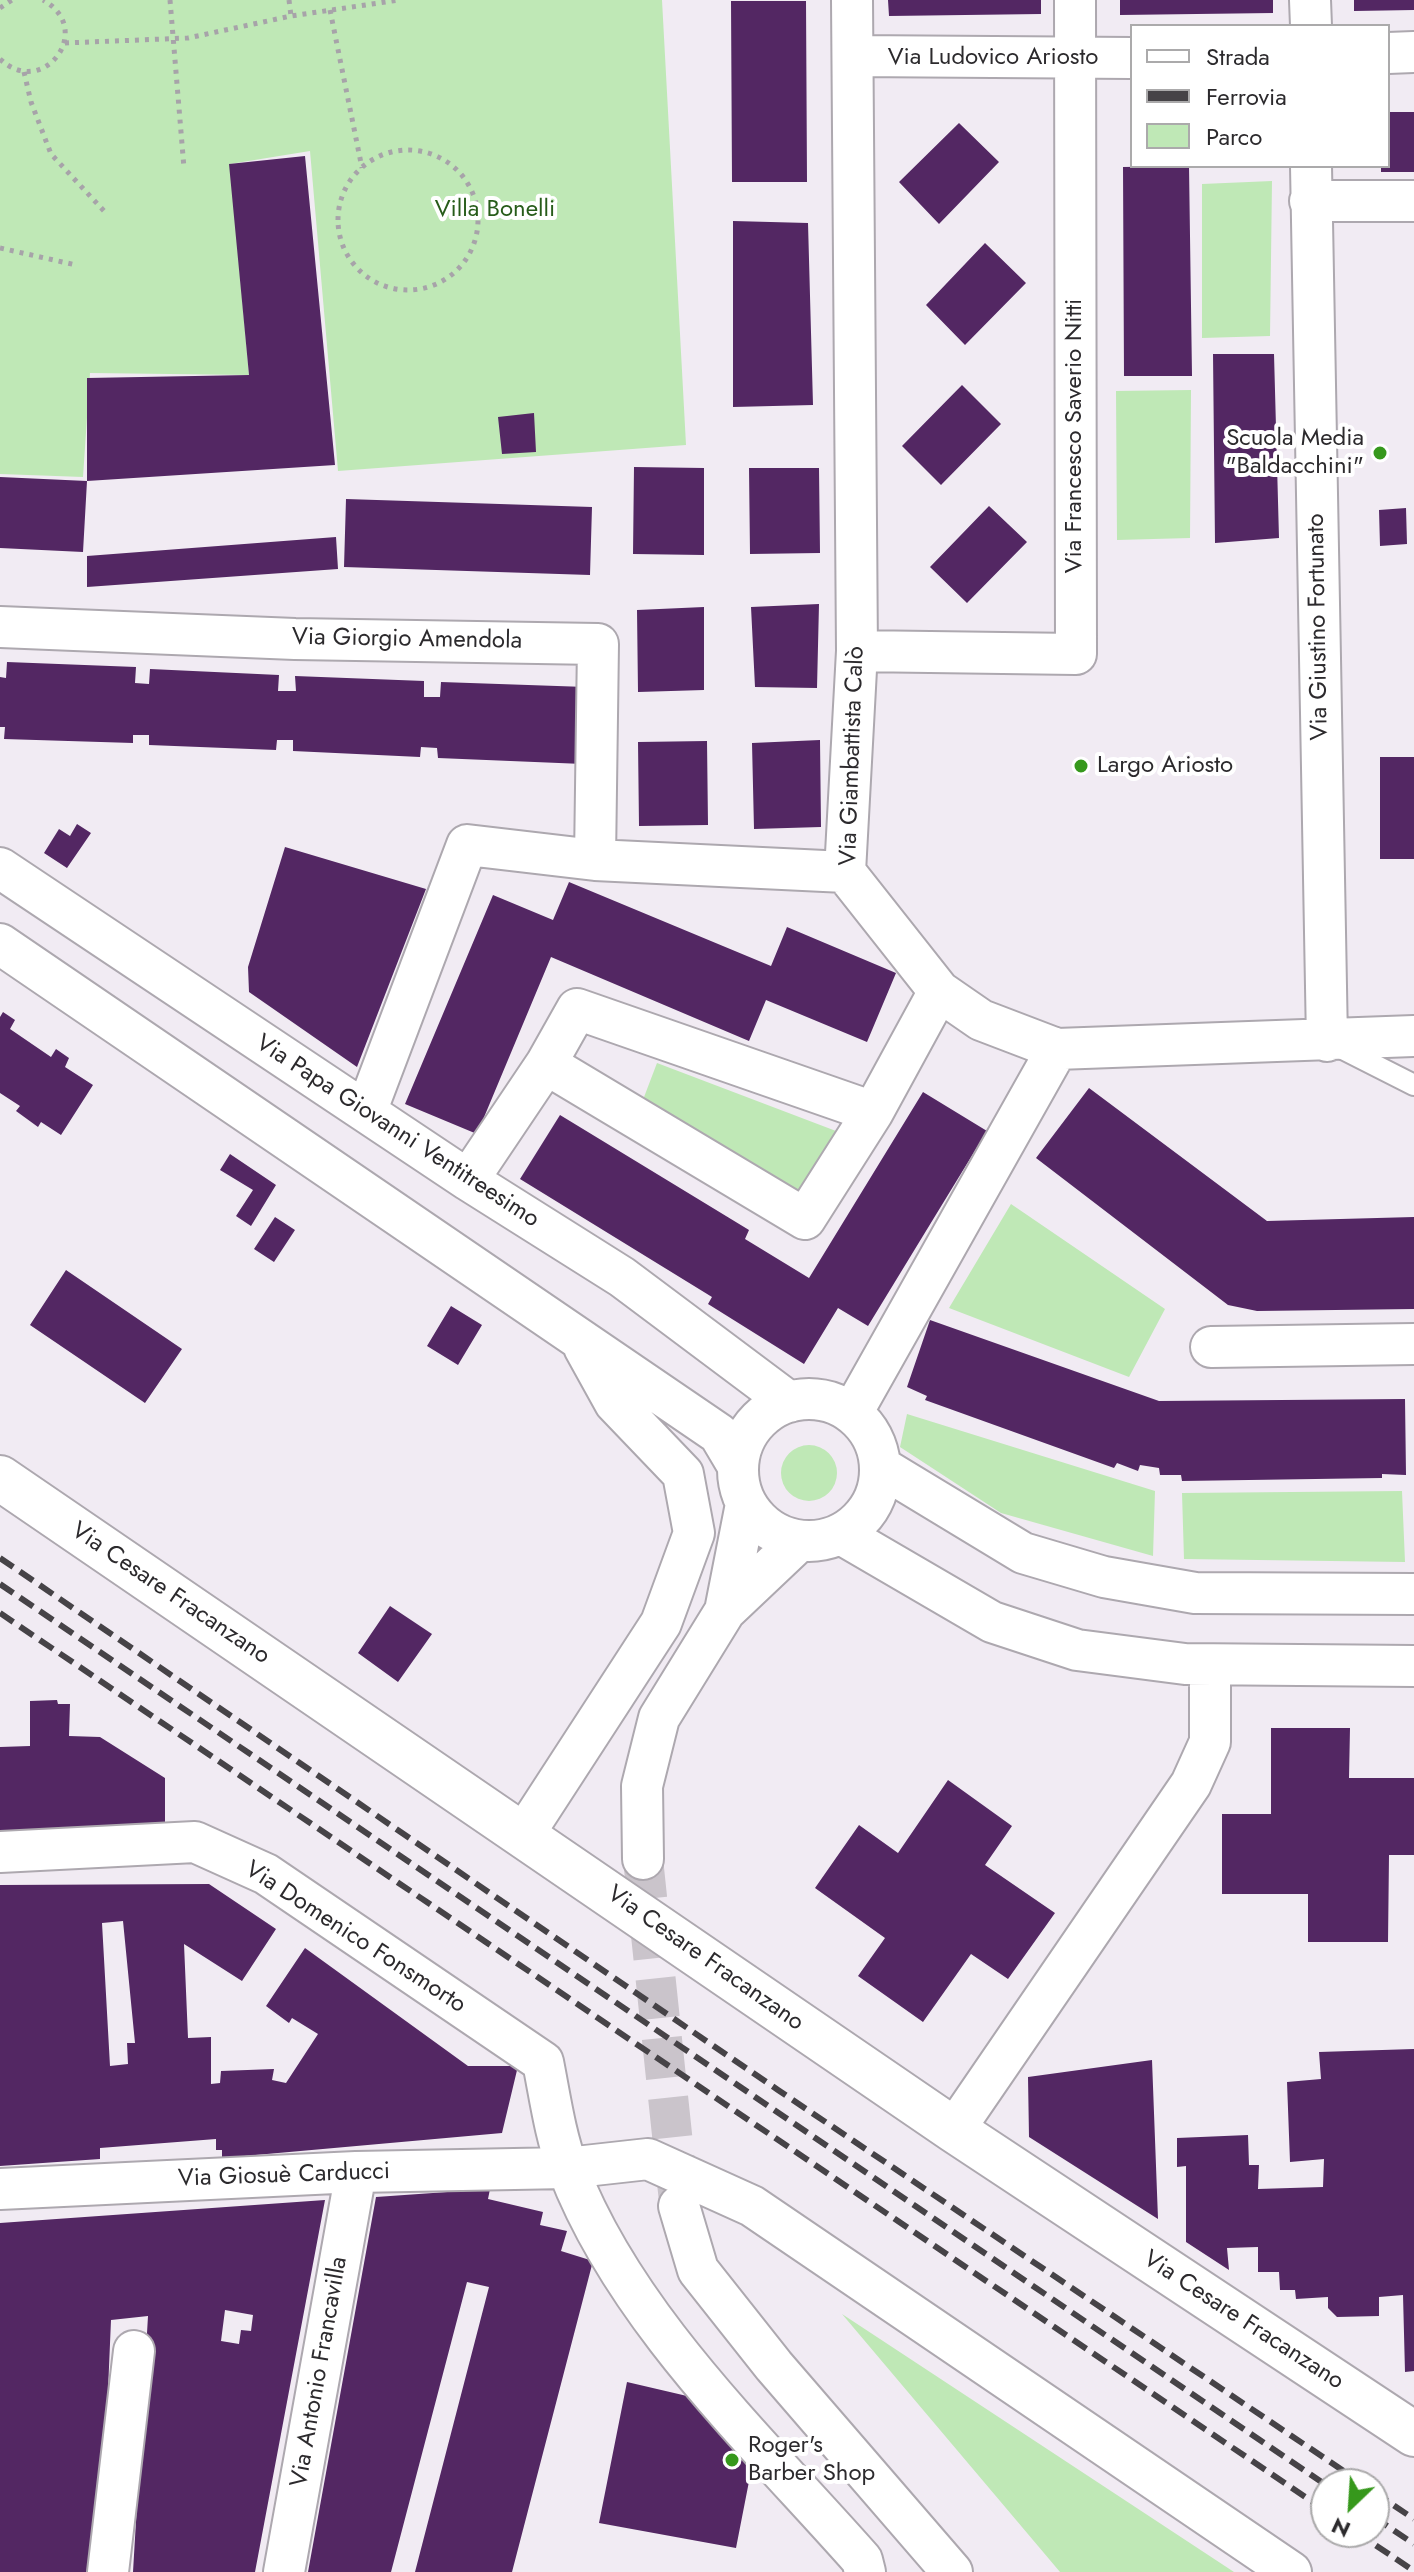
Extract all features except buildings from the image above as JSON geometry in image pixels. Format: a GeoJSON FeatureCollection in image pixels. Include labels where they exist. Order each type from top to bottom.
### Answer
{"type":"FeatureCollection","features":[{"type":"Feature","properties":{"kind":"street","name":"Via Giambattista Calò"},"geometry":{"type":"LineString","coordinates":[[852,0],[855,56],[857,651],[845,872],[939,991],[981,1020],[1057,1049],[1414,1036]]}},
{"type":"Feature","properties":{"kind":"street","name":"Via Francesco Saverio Nitti"},"geometry":{"type":"LineString","coordinates":[[857,651],[1076,654],[1075,0]]}},
{"type":"Feature","properties":{"kind":"street"},"geometry":{"type":"LineString","coordinates":[[1310,0],[1311,24]]}},
{"type":"Feature","properties":{"kind":"street"},"geometry":{"type":"LineString","coordinates":[[1390,53],[1414,52]]}},
{"type":"Feature","properties":{"kind":"street","name":"Via Ludovico Ariosto"},"geometry":{"type":"LineString","coordinates":[[855,56],[1130,58]]}},
{"type":"Feature","properties":{"kind":"street"},"geometry":{"type":"LineString","coordinates":[[1311,184],[1414,201]]}},
{"type":"Feature","properties":{"kind":"street","name":"Via Giustino Fortunato"},"geometry":{"type":"LineString","coordinates":[[1311,184],[1327,1041]]}},
{"type":"Feature","properties":{"kind":"street","name":"Via Giorgio Amendola"},"geometry":{"type":"LineString","coordinates":[[0,627],[295,639],[598,644],[595,860]]}},
{"type":"Feature","properties":{"kind":"street"},"geometry":{"type":"LineString","coordinates":[[366,1112],[467,845],[595,860],[845,872]]}},
{"type":"Feature","properties":{"kind":"street","name":"Via Papa Giovanni Ventitreesimo"},"geometry":{"type":"LineString","coordinates":[[0,868],[468,1180],[622,1277],[789,1402]]}},
{"type":"Feature","properties":{"kind":"street"},"geometry":{"type":"LineString","coordinates":[[0,944],[719,1434],[742,1485],[760,1522],[778,1534],[799,1541],[821,1541],[841,1534],[871,1507],[881,1467],[877,1447],[867,1428],[852,1413],[833,1403],[811,1399],[789,1402],[769,1410],[754,1425],[742,1444],[742,1485],[725,1611]]}},
{"type":"Feature","properties":{"kind":"street"},"geometry":{"type":"LineString","coordinates":[[546,1064],[805,1219],[873,1112],[939,991]]}},
{"type":"Feature","properties":{"kind":"street"},"geometry":{"type":"LineString","coordinates":[[468,1180],[546,1064],[577,1009],[873,1112]]}},
{"type":"Feature","properties":{"kind":"street"},"geometry":{"type":"LineString","coordinates":[[852,1413],[1057,1049]]}},
{"type":"Feature","properties":{"kind":"street"},"geometry":{"type":"LineString","coordinates":[[524,1834],[661,1623],[694,1533],[683,1474],[615,1403],[580,1340]]}},
{"type":"Feature","properties":{"kind":"street"},"geometry":{"type":"LineString","coordinates":[[1211,1347],[1414,1344]]}},
{"type":"Feature","properties":{"kind":"street"},"geometry":{"type":"LineString","coordinates":[[881,1467],[1023,1553],[1104,1577],[1195,1593],[1414,1594]]}},
{"type":"Feature","properties":{"kind":"street","name":"Via Cesare Fracanzano"},"geometry":{"type":"LineString","coordinates":[[0,1478],[954,2130],[1414,2434]]}},
{"type":"Feature","properties":{"kind":"street"},"geometry":{"type":"LineString","coordinates":[[841,1534],[992,1622],[1077,1650],[1210,1665],[1414,1666]]}},
{"type":"Feature","properties":{"kind":"street"},"geometry":{"type":"LineString","coordinates":[[643,1859],[642,1786],[659,1718],[725,1611],[799,1541]]}},
{"type":"Feature","properties":{"kind":"street"},"geometry":{"type":"LineString","coordinates":[[954,2130],[1191,1784],[1210,1742],[1210,1665]]}},
{"type":"Feature","properties":{"kind":"street","name":"Via Domenico Fonsmorto"},"geometry":{"type":"LineString","coordinates":[[0,1852],[195,1842],[266,1874],[543,2062],[567,2168],[603,2244],[648,2317],[862,2560],[865,2572]]}},
{"type":"Feature","properties":{"kind":"street","name":"Via Giosuè Carducci"},"geometry":{"type":"LineString","coordinates":[[0,2189],[356,2172],[567,2168],[648,2159],[752,2206],[1291,2572]]}},
{"type":"Feature","properties":{"kind":"street","name":"Via Antonio Francavilla"},"geometry":{"type":"LineString","coordinates":[[284,2572],[356,2172]]}},
{"type":"Feature","properties":{"kind":"street"},"geometry":{"type":"LineString","coordinates":[[679,2206],[698,2270],[783,2378],[952,2572]]}},
{"type":"Feature","properties":{"kind":"street"},"geometry":{"type":"LineString","coordinates":[[108,2572],[134,2351]]}},
{"type":"Feature","properties":{"kind":"lane"},"geometry":{"type":"LineString","coordinates":[[1327,1041],[1414,1085]]}},
{"type":"Feature","properties":{"kind":"path"},"geometry":{"type":"LineString","coordinates":[[0,8],[12,0]]}},
{"type":"Feature","properties":{"kind":"path"},"geometry":{"type":"LineString","coordinates":[[0,59],[8,67],[24,72],[42,70],[57,59],[65,43],[64,23],[54,6],[43,0]]}},
{"type":"Feature","properties":{"kind":"path"},"geometry":{"type":"LineString","coordinates":[[170,0],[184,168]]}},
{"type":"Feature","properties":{"kind":"path"},"geometry":{"type":"LineString","coordinates":[[289,0],[291,16]]}},
{"type":"Feature","properties":{"kind":"path"},"geometry":{"type":"LineString","coordinates":[[65,43],[188,38],[291,16],[399,0]]}},
{"type":"Feature","properties":{"kind":"path"},"geometry":{"type":"LineString","coordinates":[[330,10],[362,168]]}},
{"type":"Feature","properties":{"kind":"path"},"geometry":{"type":"LineString","coordinates":[[24,72],[31,102],[51,154],[104,211]]}},
{"type":"Feature","properties":{"kind":"path"},"geometry":{"type":"LineString","coordinates":[[409,149],[442,158],[467,180],[479,213],[475,246],[455,274],[425,289],[391,290],[361,273],[342,245],[337,211],[350,180],[362,168],[375,157],[409,149]]}},
{"type":"Feature","properties":{"kind":"path"},"geometry":{"type":"LineString","coordinates":[[0,248],[76,265]]}},
{"type":"Feature","properties":{"kind":"green space","name":"Villa Bonelli"},"geometry":{"type":"Polygon","coordinates":[[[0,0],[662,0],[686,445],[338,471],[310,151],[230,164],[249,375],[90,373],[83,477],[0,474],[0,0]]]}},
{"type":"Feature","properties":{"kind":"green space"},"geometry":{"type":"Polygon","coordinates":[[[1272,181],[1270,336],[1202,338],[1202,184],[1272,181]]]}},
{"type":"Feature","properties":{"kind":"green space"},"geometry":{"type":"Polygon","coordinates":[[[1191,390],[1190,538],[1117,540],[1116,391],[1191,390]]]}},
{"type":"Feature","properties":{"kind":"green space"},"geometry":{"type":"Polygon","coordinates":[[[657,1063],[836,1131],[800,1201],[641,1105],[657,1063]]]}},
{"type":"Feature","properties":{"kind":"green space"},"geometry":{"type":"Polygon","coordinates":[[[1011,1204],[1165,1309],[1129,1377],[949,1308],[1011,1204]]]}},
{"type":"Feature","properties":{"kind":"green space"},"geometry":{"type":"Polygon","coordinates":[[[907,1414],[1155,1491],[1153,1556],[1001,1513],[900,1447],[907,1414]]]}},
{"type":"Feature","properties":{"kind":"green space"},"geometry":{"type":"Polygon","coordinates":[[[809,1445],[829,1453],[837,1473],[829,1493],[809,1501],[789,1493],[781,1473],[789,1453],[809,1445]]]}},
{"type":"Feature","properties":{"kind":"green space"},"geometry":{"type":"Polygon","coordinates":[[[1402,1491],[1405,1562],[1184,1559],[1182,1493],[1402,1491]]]}},
{"type":"Feature","properties":{"kind":"green space"},"geometry":{"type":"Polygon","coordinates":[[[842,2314],[1234,2572],[1060,2572],[842,2314]]]}},
{"type":"Feature","properties":{"kind":"tunnel"},"geometry":{"type":"LineString","coordinates":[[643,1859],[679,2201]]}},
{"type":"Feature","properties":{"kind":"railway"},"geometry":{"type":"LineString","coordinates":[[0,1558],[778,2090],[1339,2468]]}},
{"type":"Feature","properties":{"kind":"railway"},"geometry":{"type":"LineString","coordinates":[[0,1584],[1310,2474]]}},
{"type":"Feature","properties":{"kind":"railway"},"geometry":{"type":"LineString","coordinates":[[0,1613],[1310,2500]]}},
{"type":"Feature","properties":{"kind":"railway"},"geometry":{"type":"LineString","coordinates":[[1390,2503],[1414,2519]]}},
{"type":"Feature","properties":{"kind":"railway"},"geometry":{"type":"LineString","coordinates":[[1390,2528],[1414,2544]]}},
{"type":"Feature","properties":{"kind":"railway"},"geometry":{"type":"LineString","coordinates":[[1380,2548],[1414,2571]]}},
{"type":"Feature","properties":{"kind":"place","name":"Scuola Media \"Baldacchini\""},"geometry":{"type":"Point","coordinates":[1380,453]}},
{"type":"Feature","properties":{"kind":"place","name":"Largo Ariosto"},"geometry":{"type":"Point","coordinates":[1081,766]}},
{"type":"Feature","properties":{"kind":"place","name":"Roger's Barber Shop"},"geometry":{"type":"Point","coordinates":[732,2460]}}]}
